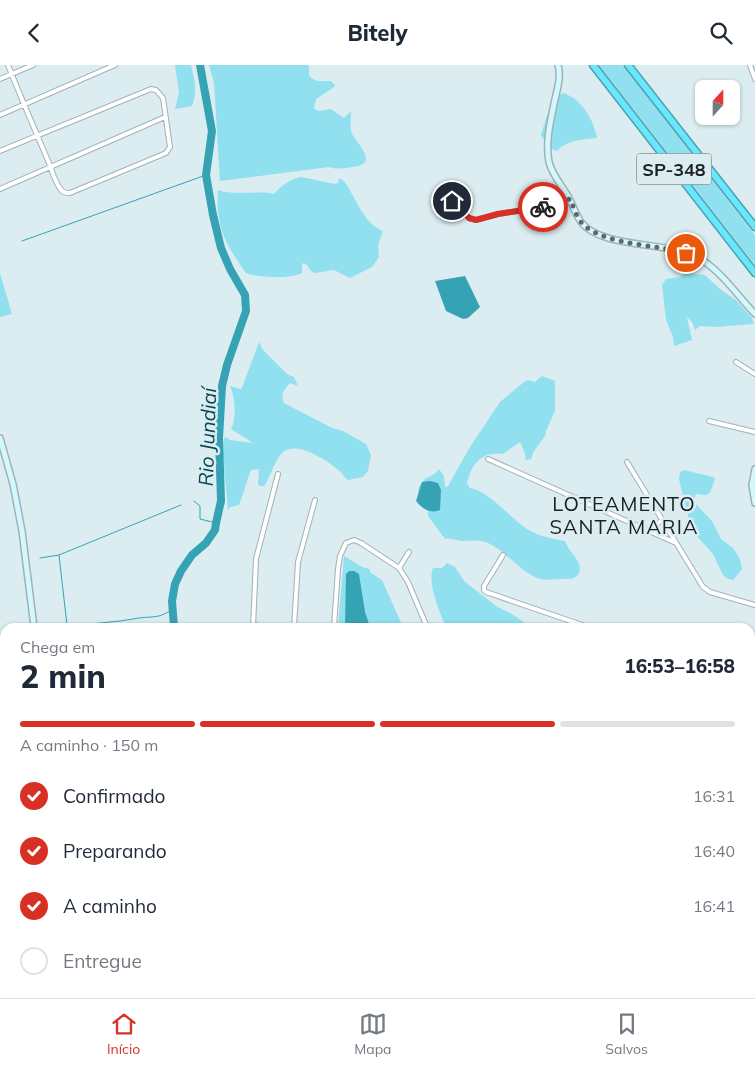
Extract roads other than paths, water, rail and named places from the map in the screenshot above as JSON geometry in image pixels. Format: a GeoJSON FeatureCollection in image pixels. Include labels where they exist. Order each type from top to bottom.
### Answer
{"type":"FeatureCollection","features":[{"type":"Feature","properties":{"kind":"highway","name":"SP-348"},"geometry":{"type":"LineString","coordinates":[[593,65],[755,273]]}},
{"type":"Feature","properties":{"kind":"highway","name":"SP-348"},"geometry":{"type":"LineString","coordinates":[[628,65],[755,227]]}},
{"type":"Feature","properties":{"kind":"street"},"geometry":{"type":"LineString","coordinates":[[0,151],[37,135],[152,89],[156,90],[162,97],[169,150],[70,193],[62,191],[51,167],[37,135],[24,105],[8,65]]}},
{"type":"Feature","properties":{"kind":"street"},"geometry":{"type":"LineString","coordinates":[[0,79],[33,65]]}},
{"type":"Feature","properties":{"kind":"street"},"geometry":{"type":"LineString","coordinates":[[0,115],[115,65]]}},
{"type":"Feature","properties":{"kind":"street"},"geometry":{"type":"LineString","coordinates":[[558,65],[560,73],[548,134],[548,154],[551,169],[570,199],[581,222],[592,231],[624,242],[674,249],[698,258],[715,271],[755,314]]}},
{"type":"Feature","properties":{"kind":"street"},"geometry":{"type":"LineString","coordinates":[[750,65],[755,79]]}},
{"type":"Feature","properties":{"kind":"street"},"geometry":{"type":"LineString","coordinates":[[0,189],[165,117]]}},
{"type":"Feature","properties":{"kind":"street"},"geometry":{"type":"LineString","coordinates":[[452,201],[469,218],[476,220],[498,214],[554,205],[570,199]]}},
{"type":"Feature","properties":{"kind":"street"},"geometry":{"type":"LineString","coordinates":[[736,363],[755,374]]}},
{"type":"Feature","properties":{"kind":"street"},"geometry":{"type":"LineString","coordinates":[[709,421],[755,432]]}},
{"type":"Feature","properties":{"kind":"street"},"geometry":{"type":"LineString","coordinates":[[0,438],[13,484],[22,531],[34,623]]}},
{"type":"Feature","properties":{"kind":"street"},"geometry":{"type":"LineString","coordinates":[[488,459],[676,543]]}},
{"type":"Feature","properties":{"kind":"street"},"geometry":{"type":"LineString","coordinates":[[627,462],[703,587],[707,591],[755,605]]}},
{"type":"Feature","properties":{"kind":"street"},"geometry":{"type":"LineString","coordinates":[[755,469],[752,485],[755,503]]}},
{"type":"Feature","properties":{"kind":"street"},"geometry":{"type":"LineString","coordinates":[[253,623],[256,559],[278,474]]}},
{"type":"Feature","properties":{"kind":"street"},"geometry":{"type":"LineString","coordinates":[[294,623],[298,562],[315,500]]}},
{"type":"Feature","properties":{"kind":"street"},"geometry":{"type":"LineString","coordinates":[[647,530],[663,520]]}},
{"type":"Feature","properties":{"kind":"street"},"geometry":{"type":"LineString","coordinates":[[334,623],[340,556],[343,547],[350,540],[361,543],[399,568],[408,582],[425,623]]}},
{"type":"Feature","properties":{"kind":"street"},"geometry":{"type":"LineString","coordinates":[[399,568],[409,553]]}},
{"type":"Feature","properties":{"kind":"street"},"geometry":{"type":"LineString","coordinates":[[503,555],[484,586],[486,592],[576,623]]}},
{"type":"Feature","properties":{"kind":"waterway","name":"Rio Jundiaí"},"geometry":{"type":"LineString","coordinates":[[174,623],[172,601],[175,584],[192,555],[206,543],[215,530],[221,501],[219,438],[222,386],[227,365],[246,311],[245,295],[230,269],[221,248],[213,215],[206,175],[212,131],[200,65]]}},
{"type":"Feature","properties":{"kind":"waterway"},"geometry":{"type":"LineString","coordinates":[[22,241],[206,175]]}},
{"type":"Feature","properties":{"kind":"waterway"},"geometry":{"type":"LineString","coordinates":[[194,501],[200,506],[200,519],[216,523]]}},
{"type":"Feature","properties":{"kind":"waterway"},"geometry":{"type":"LineString","coordinates":[[40,558],[59,555],[181,505]]}},
{"type":"Feature","properties":{"kind":"waterway"},"geometry":{"type":"LineString","coordinates":[[59,555],[67,623]]}},
{"type":"Feature","properties":{"kind":"waterway"},"geometry":{"type":"LineString","coordinates":[[102,623],[156,617],[173,609]]}},
{"type":"Feature","properties":{"kind":"district","name":"LOTEAMENTO SANTA MARIA"},"geometry":{"type":"Point","coordinates":[624,514]}}]}
